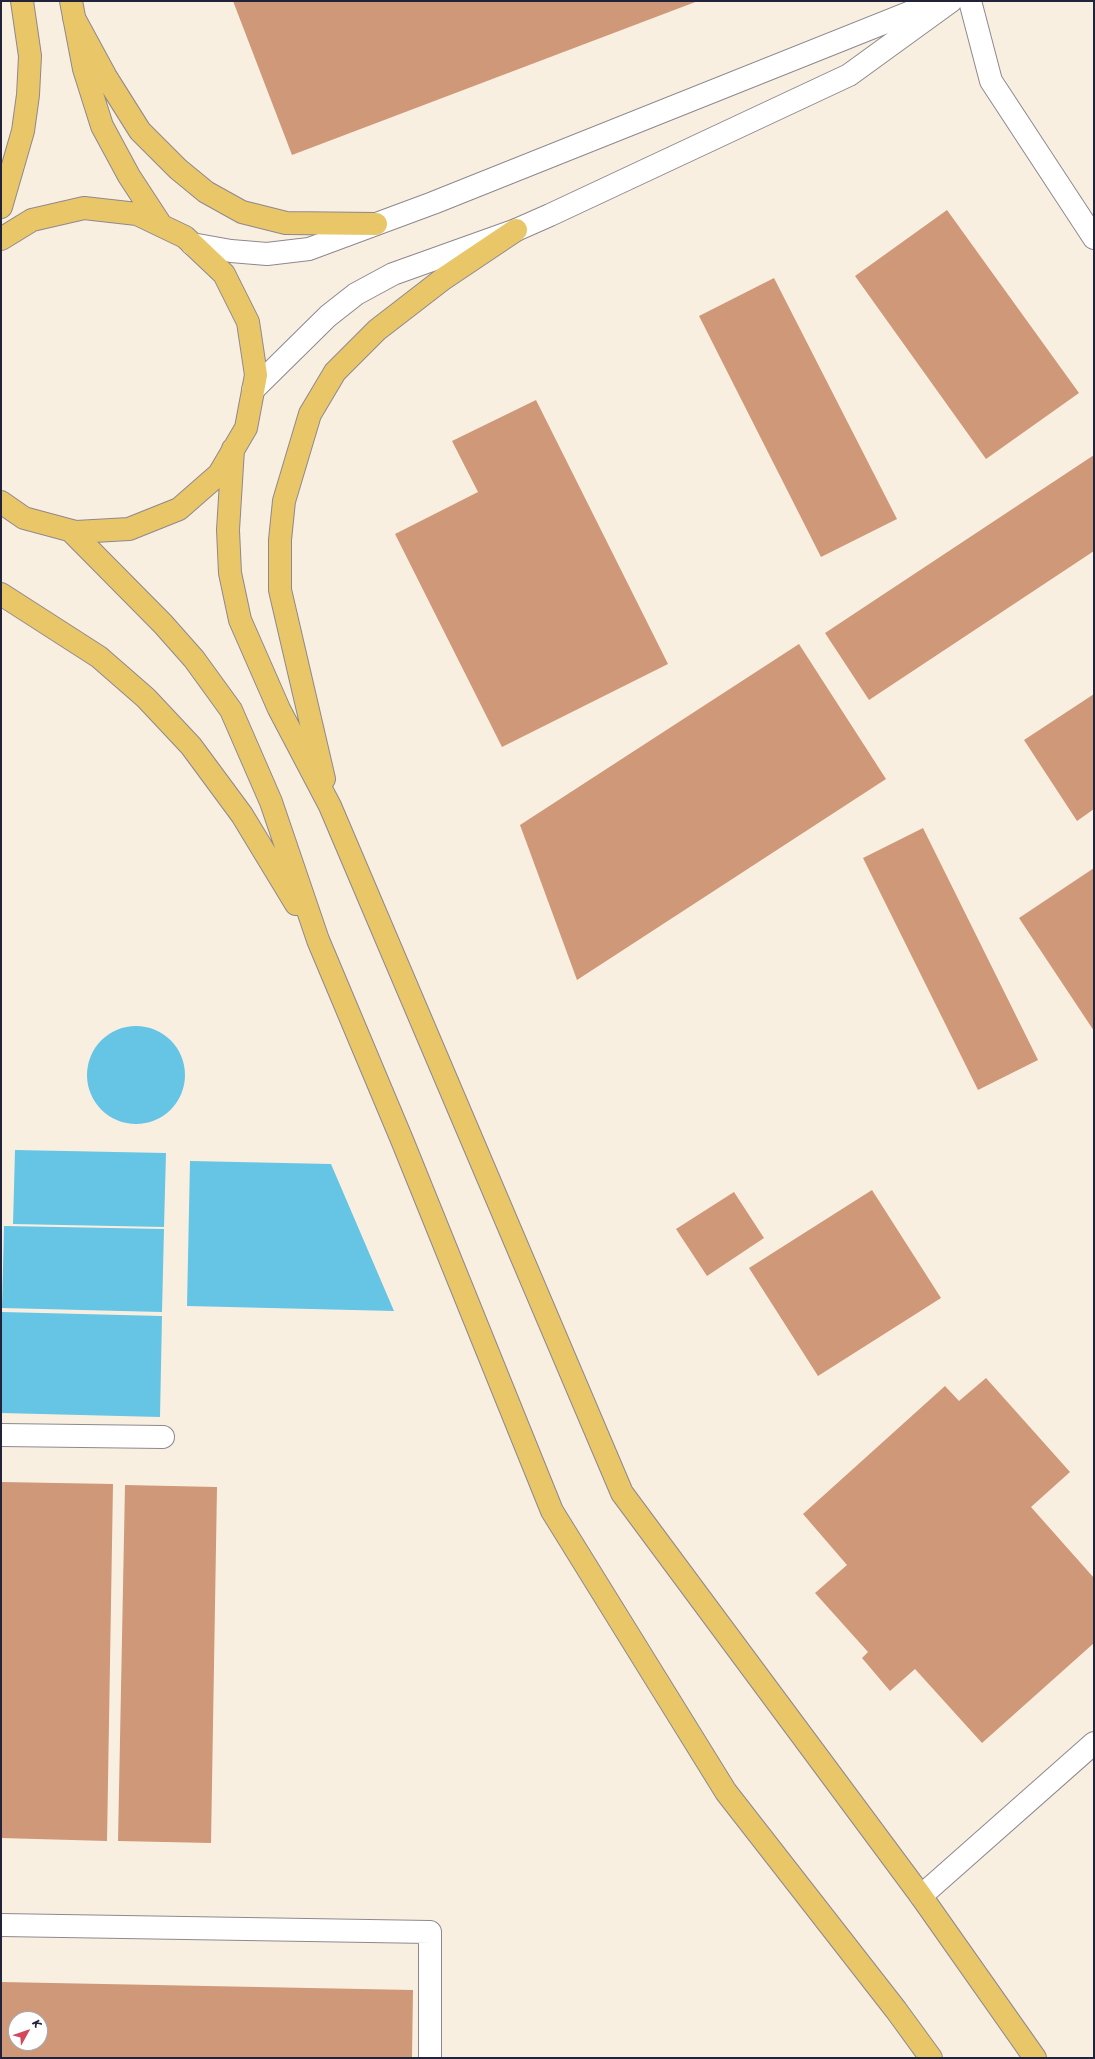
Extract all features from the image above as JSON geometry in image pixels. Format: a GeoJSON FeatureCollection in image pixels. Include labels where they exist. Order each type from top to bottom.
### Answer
{"type":"FeatureCollection","features":[{"type":"Feature","properties":{"kind":"main road"},"geometry":{"type":"LineString","coordinates":[[1,207],[23,131],[28,95],[30,56],[22,1]]}},
{"type":"Feature","properties":{"kind":"main road"},"geometry":{"type":"LineString","coordinates":[[73,9],[106,77],[140,131],[178,169],[206,192],[242,212],[286,223],[376,224]]}},
{"type":"Feature","properties":{"kind":"main road"},"geometry":{"type":"LineString","coordinates":[[73,9],[84,68],[102,126],[129,176],[161,225]]}},
{"type":"Feature","properties":{"kind":"main road"},"geometry":{"type":"LineString","coordinates":[[1,238],[32,220],[84,208],[137,214],[185,237],[224,274],[248,322],[256,375],[246,428],[219,474],[179,509],[129,530],[71,531],[24,518],[1,502]]}},
{"type":"Feature","properties":{"kind":"main road"},"geometry":{"type":"LineString","coordinates":[[330,806],[280,590],[280,540],[284,500],[310,414],[335,372],[377,330],[443,279],[516,230]]}},
{"type":"Feature","properties":{"kind":"main road"},"geometry":{"type":"LineString","coordinates":[[233,449],[228,530],[230,573],[240,620],[279,709],[330,806],[622,1493],[921,1896],[1035,2058]]}},
{"type":"Feature","properties":{"kind":"main road"},"geometry":{"type":"LineString","coordinates":[[71,531],[163,624],[194,659],[231,710],[271,802],[318,940],[552,1511],[726,1792],[896,2010],[931,2058]]}},
{"type":"Feature","properties":{"kind":"main road"},"geometry":{"type":"LineString","coordinates":[[1,594],[99,656],[146,698],[191,746],[242,815],[318,940]]}},
{"type":"Feature","properties":{"kind":"street"},"geometry":{"type":"LineString","coordinates":[[192,244],[231,251],[267,254],[309,249],[344,238],[939,1]]}},
{"type":"Feature","properties":{"kind":"street"},"geometry":{"type":"LineString","coordinates":[[253,390],[328,316],[356,294],[393,274],[516,230],[849,75],[951,1]]}},
{"type":"Feature","properties":{"kind":"street"},"geometry":{"type":"LineString","coordinates":[[970,1],[991,81],[1094,238]]}},
{"type":"Feature","properties":{"kind":"street"},"geometry":{"type":"LineString","coordinates":[[1,1435],[163,1437]]}},
{"type":"Feature","properties":{"kind":"street"},"geometry":{"type":"LineString","coordinates":[[921,1896],[1094,1743]]}},
{"type":"Feature","properties":{"kind":"street"},"geometry":{"type":"LineString","coordinates":[[1,1925],[430,1932],[430,2058]]}},
{"type":"Feature","properties":{"kind":"water"},"geometry":{"type":"Polygon","coordinates":[[[136,1026],[146,1027],[163,1034],[177,1048],[184,1065],[184,1085],[177,1102],[163,1116],[146,1123],[136,1124],[126,1123],[109,1116],[95,1102],[88,1085],[87,1075],[88,1065],[95,1048],[109,1034],[126,1027],[136,1026]]]}},
{"type":"Feature","properties":{"kind":"water"},"geometry":{"type":"Polygon","coordinates":[[[15,1150],[166,1153],[164,1227],[13,1224],[15,1150]]]}},
{"type":"Feature","properties":{"kind":"water"},"geometry":{"type":"Polygon","coordinates":[[[190,1161],[331,1164],[394,1311],[187,1306],[190,1161]]]}},
{"type":"Feature","properties":{"kind":"water"},"geometry":{"type":"Polygon","coordinates":[[[4,1226],[164,1229],[162,1312],[2,1308],[4,1226]]]}},
{"type":"Feature","properties":{"kind":"water"},"geometry":{"type":"Polygon","coordinates":[[[2,1312],[162,1316],[160,1417],[1,1413],[2,1312]]]}},
{"type":"Feature","properties":{"kind":"building"},"geometry":{"type":"Polygon","coordinates":[[[233,1],[698,1],[292,155],[233,1]]]}},
{"type":"Feature","properties":{"kind":"building"},"geometry":{"type":"Polygon","coordinates":[[[947,210],[1079,393],[986,459],[855,276],[947,210]]]}},
{"type":"Feature","properties":{"kind":"building"},"geometry":{"type":"Polygon","coordinates":[[[774,278],[897,519],[821,557],[699,316],[774,278]]]}},
{"type":"Feature","properties":{"kind":"building"},"geometry":{"type":"Polygon","coordinates":[[[536,400],[668,664],[502,747],[395,534],[478,492],[452,441],[536,400]]]}},
{"type":"Feature","properties":{"kind":"building"},"geometry":{"type":"Polygon","coordinates":[[[1094,455],[1094,551],[869,700],[825,633],[1094,455]]]}},
{"type":"Feature","properties":{"kind":"building"},"geometry":{"type":"Polygon","coordinates":[[[799,644],[886,779],[577,980],[520,825],[799,644]]]}},
{"type":"Feature","properties":{"kind":"building"},"geometry":{"type":"Polygon","coordinates":[[[1094,694],[1094,809],[1077,821],[1024,740],[1094,694]]]}},
{"type":"Feature","properties":{"kind":"building"},"geometry":{"type":"Polygon","coordinates":[[[923,828],[1038,1060],[978,1090],[863,858],[923,828]]]}},
{"type":"Feature","properties":{"kind":"building"},"geometry":{"type":"Polygon","coordinates":[[[1094,868],[1094,1031],[1019,918],[1094,868]]]}},
{"type":"Feature","properties":{"kind":"building"},"geometry":{"type":"Polygon","coordinates":[[[872,1190],[941,1298],[818,1376],[749,1268],[872,1190]]]}},
{"type":"Feature","properties":{"kind":"building"},"geometry":{"type":"Polygon","coordinates":[[[734,1192],[764,1238],[707,1276],[676,1229],[734,1192]]]}},
{"type":"Feature","properties":{"kind":"building"},"geometry":{"type":"Polygon","coordinates":[[[986,1378],[1070,1472],[1031,1507],[1094,1578],[1094,1643],[982,1743],[915,1669],[890,1691],[862,1658],[868,1652],[815,1593],[847,1565],[803,1514],[945,1386],[959,1401],[986,1378]]]}},
{"type":"Feature","properties":{"kind":"building"},"geometry":{"type":"Polygon","coordinates":[[[1,1482],[113,1484],[107,1841],[1,1838],[1,1482]]]}},
{"type":"Feature","properties":{"kind":"building"},"geometry":{"type":"Polygon","coordinates":[[[125,1485],[217,1487],[211,1843],[118,1841],[125,1485]]]}},
{"type":"Feature","properties":{"kind":"building"},"geometry":{"type":"Polygon","coordinates":[[[1,1982],[413,1990],[412,2058],[1,2058],[1,1982]]]}}]}
